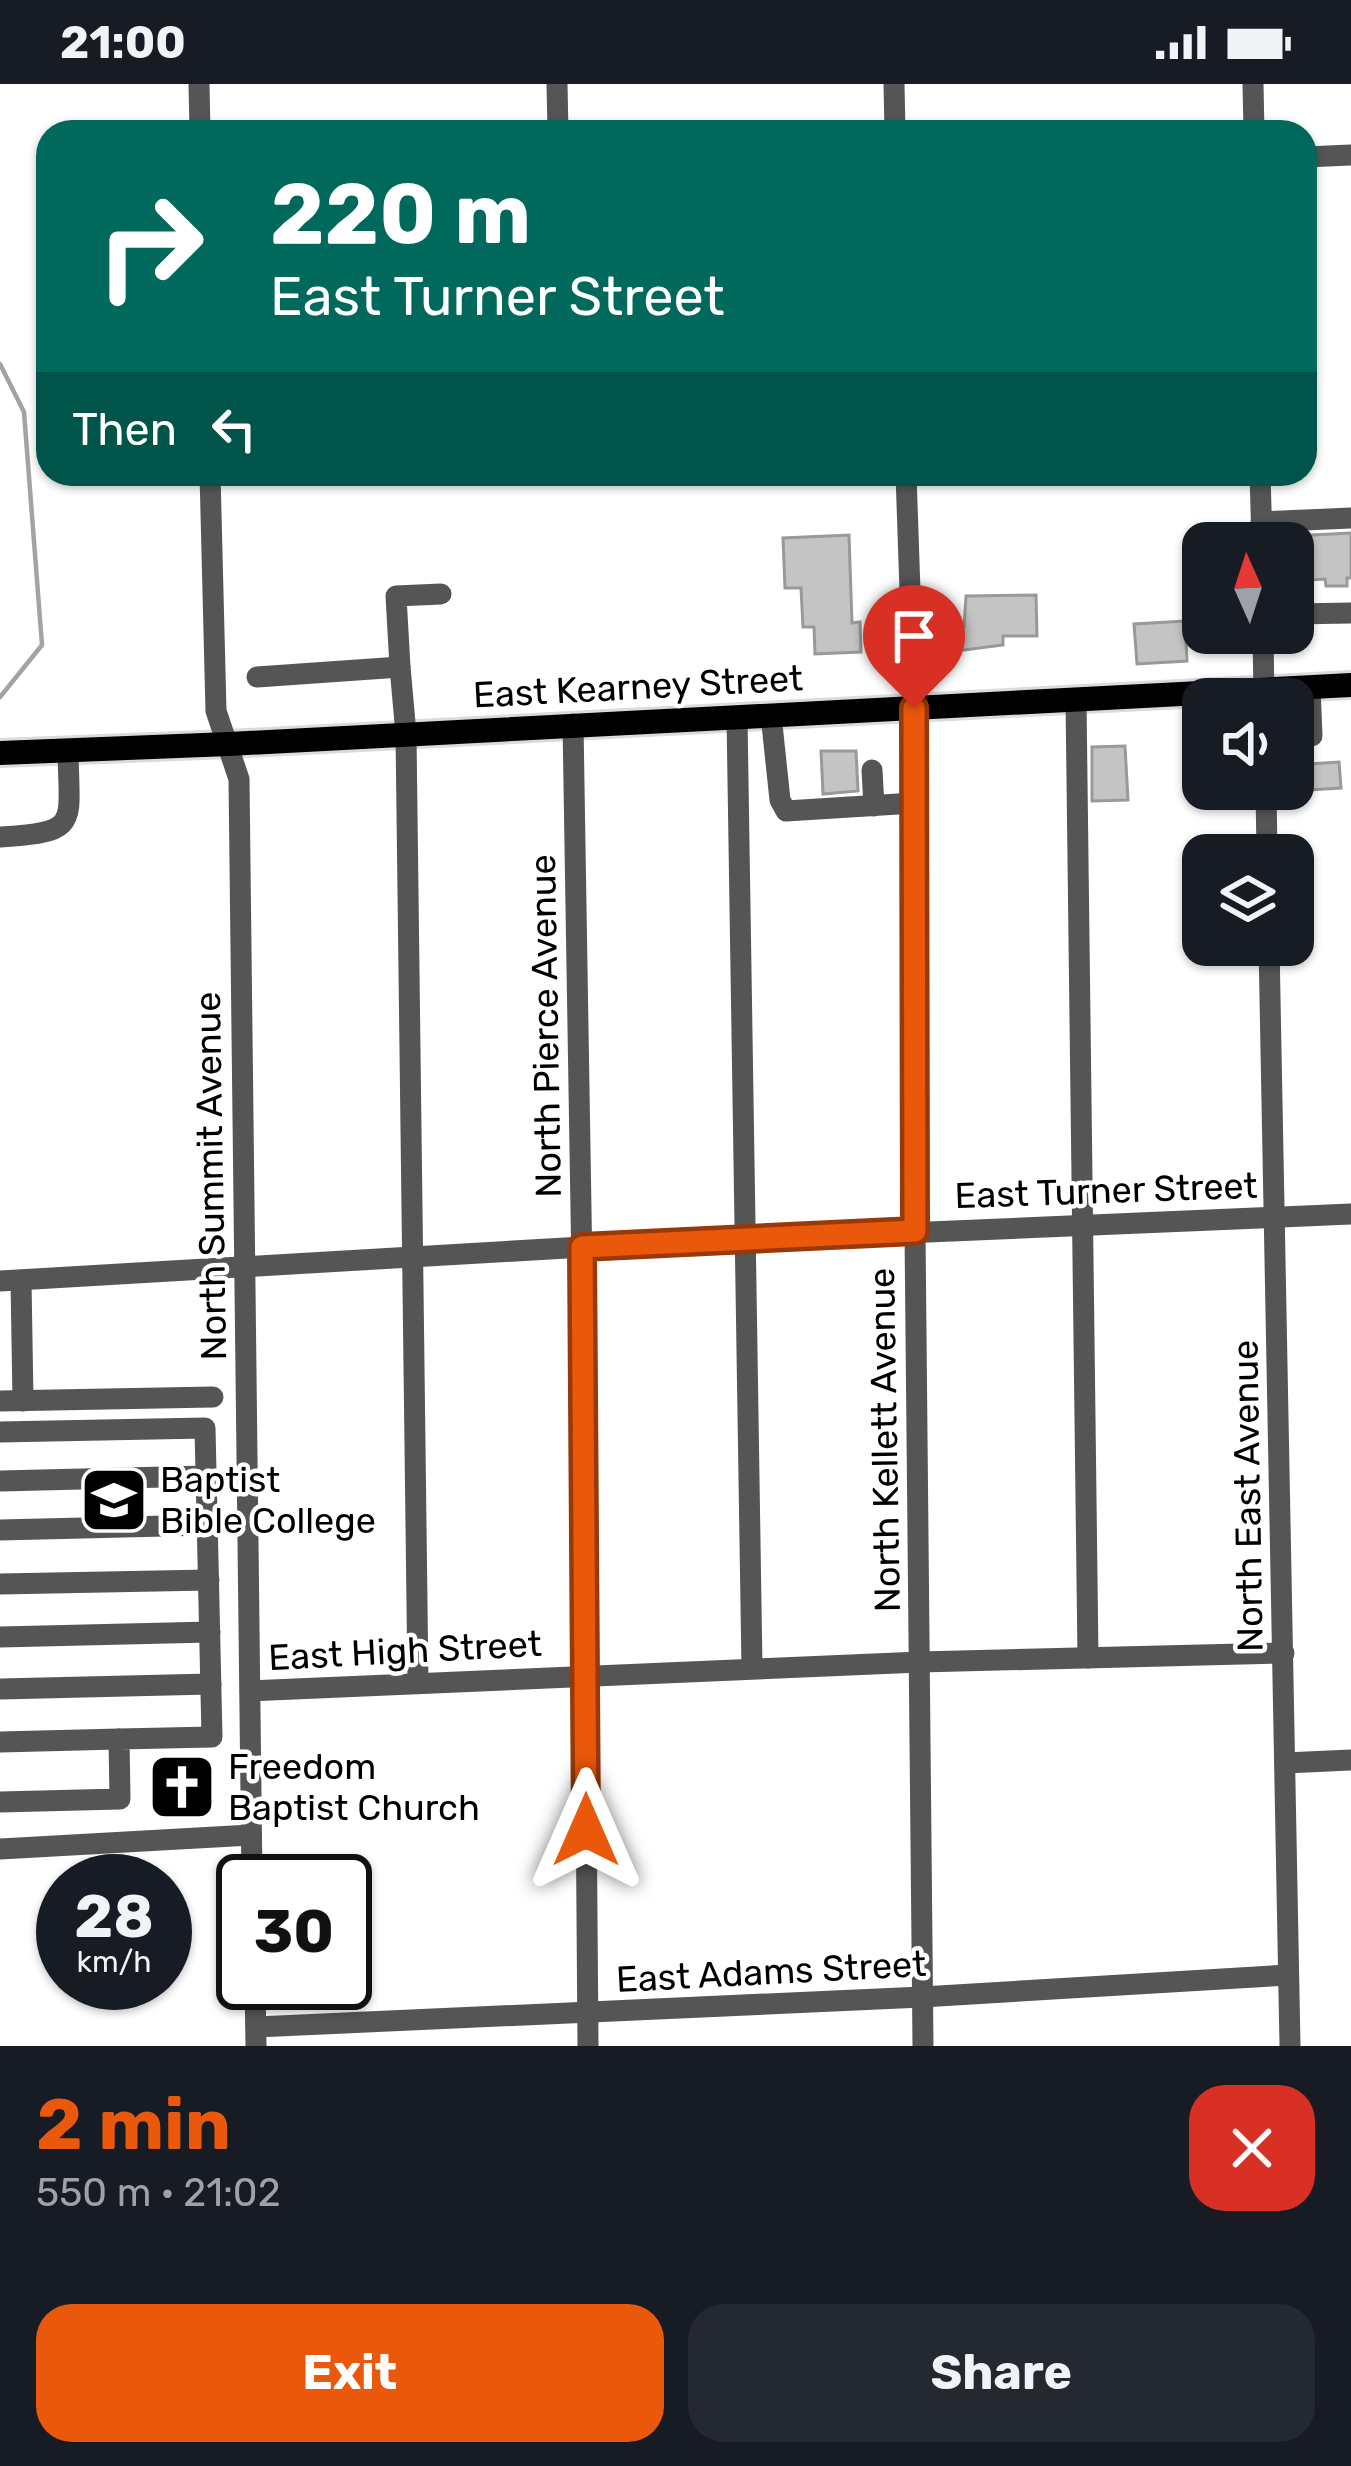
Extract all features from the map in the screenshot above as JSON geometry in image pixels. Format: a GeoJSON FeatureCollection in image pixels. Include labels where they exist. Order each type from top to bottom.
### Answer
{"type":"FeatureCollection","features":[{"type":"Feature","properties":{"kind":"main road","name":"East Kearney Street"},"geometry":{"type":"LineString","coordinates":[[1314,687],[1351,685]]}},
{"type":"Feature","properties":{"kind":"main road","name":"East Kearney Street"},"geometry":{"type":"LineString","coordinates":[[0,753],[1182,697]]}},
{"type":"Feature","properties":{"kind":"street"},"geometry":{"type":"LineString","coordinates":[[199,84],[200,120]]}},
{"type":"Feature","properties":{"kind":"street"},"geometry":{"type":"LineString","coordinates":[[557,84],[558,120]]}},
{"type":"Feature","properties":{"kind":"street"},"geometry":{"type":"LineString","coordinates":[[894,84],[895,120]]}},
{"type":"Feature","properties":{"kind":"street"},"geometry":{"type":"LineString","coordinates":[[1253,84],[1254,120]]}},
{"type":"Feature","properties":{"kind":"street"},"geometry":{"type":"LineString","coordinates":[[1317,156],[1351,155]]}},
{"type":"Feature","properties":{"kind":"street","name":"North Summit Avenue"},"geometry":{"type":"LineString","coordinates":[[210,486],[216,711],[239,779],[251,1854]]}},
{"type":"Feature","properties":{"kind":"street","name":"North Kellett Avenue"},"geometry":{"type":"LineString","coordinates":[[906,486],[914,708],[923,2046]]}},
{"type":"Feature","properties":{"kind":"street"},"geometry":{"type":"LineString","coordinates":[[1260,486],[1261,522]]}},
{"type":"Feature","properties":{"kind":"street"},"geometry":{"type":"LineString","coordinates":[[1314,524],[1351,518]]}},
{"type":"Feature","properties":{"kind":"street"},"geometry":{"type":"LineString","coordinates":[[418,1683],[406,734],[396,596],[441,594]]}},
{"type":"Feature","properties":{"kind":"street"},"geometry":{"type":"LineString","coordinates":[[1314,614],[1351,613]]}},
{"type":"Feature","properties":{"kind":"street"},"geometry":{"type":"LineString","coordinates":[[257,677],[400,667]]}},
{"type":"Feature","properties":{"kind":"street"},"geometry":{"type":"LineString","coordinates":[[1076,700],[1088,1658]]}},
{"type":"Feature","properties":{"kind":"street"},"geometry":{"type":"LineString","coordinates":[[771,715],[786,811],[914,803]]}},
{"type":"Feature","properties":{"kind":"street"},"geometry":{"type":"LineString","coordinates":[[737,717],[752,1668]]}},
{"type":"Feature","properties":{"kind":"street","name":"North Pierce Avenue"},"geometry":{"type":"LineString","coordinates":[[573,724],[588,2046]]}},
{"type":"Feature","properties":{"kind":"street"},"geometry":{"type":"LineString","coordinates":[[0,837],[46,834],[62,826],[69,812],[68,751]]}},
{"type":"Feature","properties":{"kind":"street"},"geometry":{"type":"LineString","coordinates":[[872,770],[874,806]]}},
{"type":"Feature","properties":{"kind":"street","name":"North East Avenue"},"geometry":{"type":"LineString","coordinates":[[1268,966],[1290,2046]]}},
{"type":"Feature","properties":{"kind":"street","name":"East Turner Street"},"geometry":{"type":"LineString","coordinates":[[10,1280],[743,1239],[1351,1214]]}},
{"type":"Feature","properties":{"kind":"street"},"geometry":{"type":"LineString","coordinates":[[10,1280],[11,1348],[23,1401]]}},
{"type":"Feature","properties":{"kind":"street"},"geometry":{"type":"LineString","coordinates":[[0,1401],[213,1397]]}},
{"type":"Feature","properties":{"kind":"street"},"geometry":{"type":"LineString","coordinates":[[0,1432],[205,1428],[212,1737],[0,1742]]}},
{"type":"Feature","properties":{"kind":"street"},"geometry":{"type":"LineString","coordinates":[[0,1481],[206,1470],[246,1462]]}},
{"type":"Feature","properties":{"kind":"street"},"geometry":{"type":"LineString","coordinates":[[0,1530],[207,1526]]}},
{"type":"Feature","properties":{"kind":"street"},"geometry":{"type":"LineString","coordinates":[[0,1584],[208,1580]]}},
{"type":"Feature","properties":{"kind":"street"},"geometry":{"type":"LineString","coordinates":[[0,1637],[210,1633]]}},
{"type":"Feature","properties":{"kind":"street","name":"East High Street"},"geometry":{"type":"LineString","coordinates":[[250,1691],[752,1668],[1284,1653]]}},
{"type":"Feature","properties":{"kind":"street"},"geometry":{"type":"LineString","coordinates":[[0,1689],[211,1684]]}},
{"type":"Feature","properties":{"kind":"street"},"geometry":{"type":"LineString","coordinates":[[0,1802],[120,1799],[119,1739]]}},
{"type":"Feature","properties":{"kind":"street"},"geometry":{"type":"LineString","coordinates":[[1285,1763],[1351,1760]]}},
{"type":"Feature","properties":{"kind":"street"},"geometry":{"type":"LineString","coordinates":[[0,1850],[251,1835]]}},
{"type":"Feature","properties":{"kind":"street","name":"East Adams Street"},"geometry":{"type":"LineString","coordinates":[[256,2036],[1288,1975]]}},
{"type":"Feature","properties":{"kind":"building"},"geometry":{"type":"Polygon","coordinates":[[[1351,533],[1347,586],[1326,586],[1325,579],[1314,580],[1314,535],[1351,533]]]}},
{"type":"Feature","properties":{"kind":"building"},"geometry":{"type":"Polygon","coordinates":[[[849,535],[852,623],[860,622],[861,652],[815,654],[814,627],[803,627],[801,588],[785,588],[783,538],[849,535]]]}},
{"type":"Feature","properties":{"kind":"building"},"geometry":{"type":"Polygon","coordinates":[[[1036,595],[1037,636],[1003,636],[1003,645],[956,651],[955,627],[964,627],[966,596],[1036,595]]]}},
{"type":"Feature","properties":{"kind":"building"},"geometry":{"type":"Polygon","coordinates":[[[1182,621],[1182,654],[1187,654],[1187,661],[1137,664],[1134,624],[1182,621]]]}},
{"type":"Feature","properties":{"kind":"building"},"geometry":{"type":"Polygon","coordinates":[[[1125,746],[1128,800],[1092,801],[1092,747],[1125,746]]]}},
{"type":"Feature","properties":{"kind":"building"},"geometry":{"type":"Polygon","coordinates":[[[821,751],[856,751],[858,791],[823,794],[821,751]]]}},
{"type":"Feature","properties":{"kind":"building"},"geometry":{"type":"Polygon","coordinates":[[[1339,762],[1341,788],[1314,790],[1314,764],[1339,762]]]}},
{"type":"Feature","properties":{"kind":"waterway"},"geometry":{"type":"LineString","coordinates":[[0,364],[24,412],[42,645],[0,697]]}},
{"type":"Feature","properties":{"kind":"place","name":"Baptist Bible College"},"geometry":{"type":"Point","coordinates":[114,1500]}},
{"type":"Feature","properties":{"kind":"place","name":"Freedom Baptist Church"},"geometry":{"type":"Point","coordinates":[182,1787]}},
{"type":"Feature","properties":{"kind":"route"},"geometry":{"type":"LineString","coordinates":[[586,1830],[582,1247],[915,1231],[914,708]]}}]}
